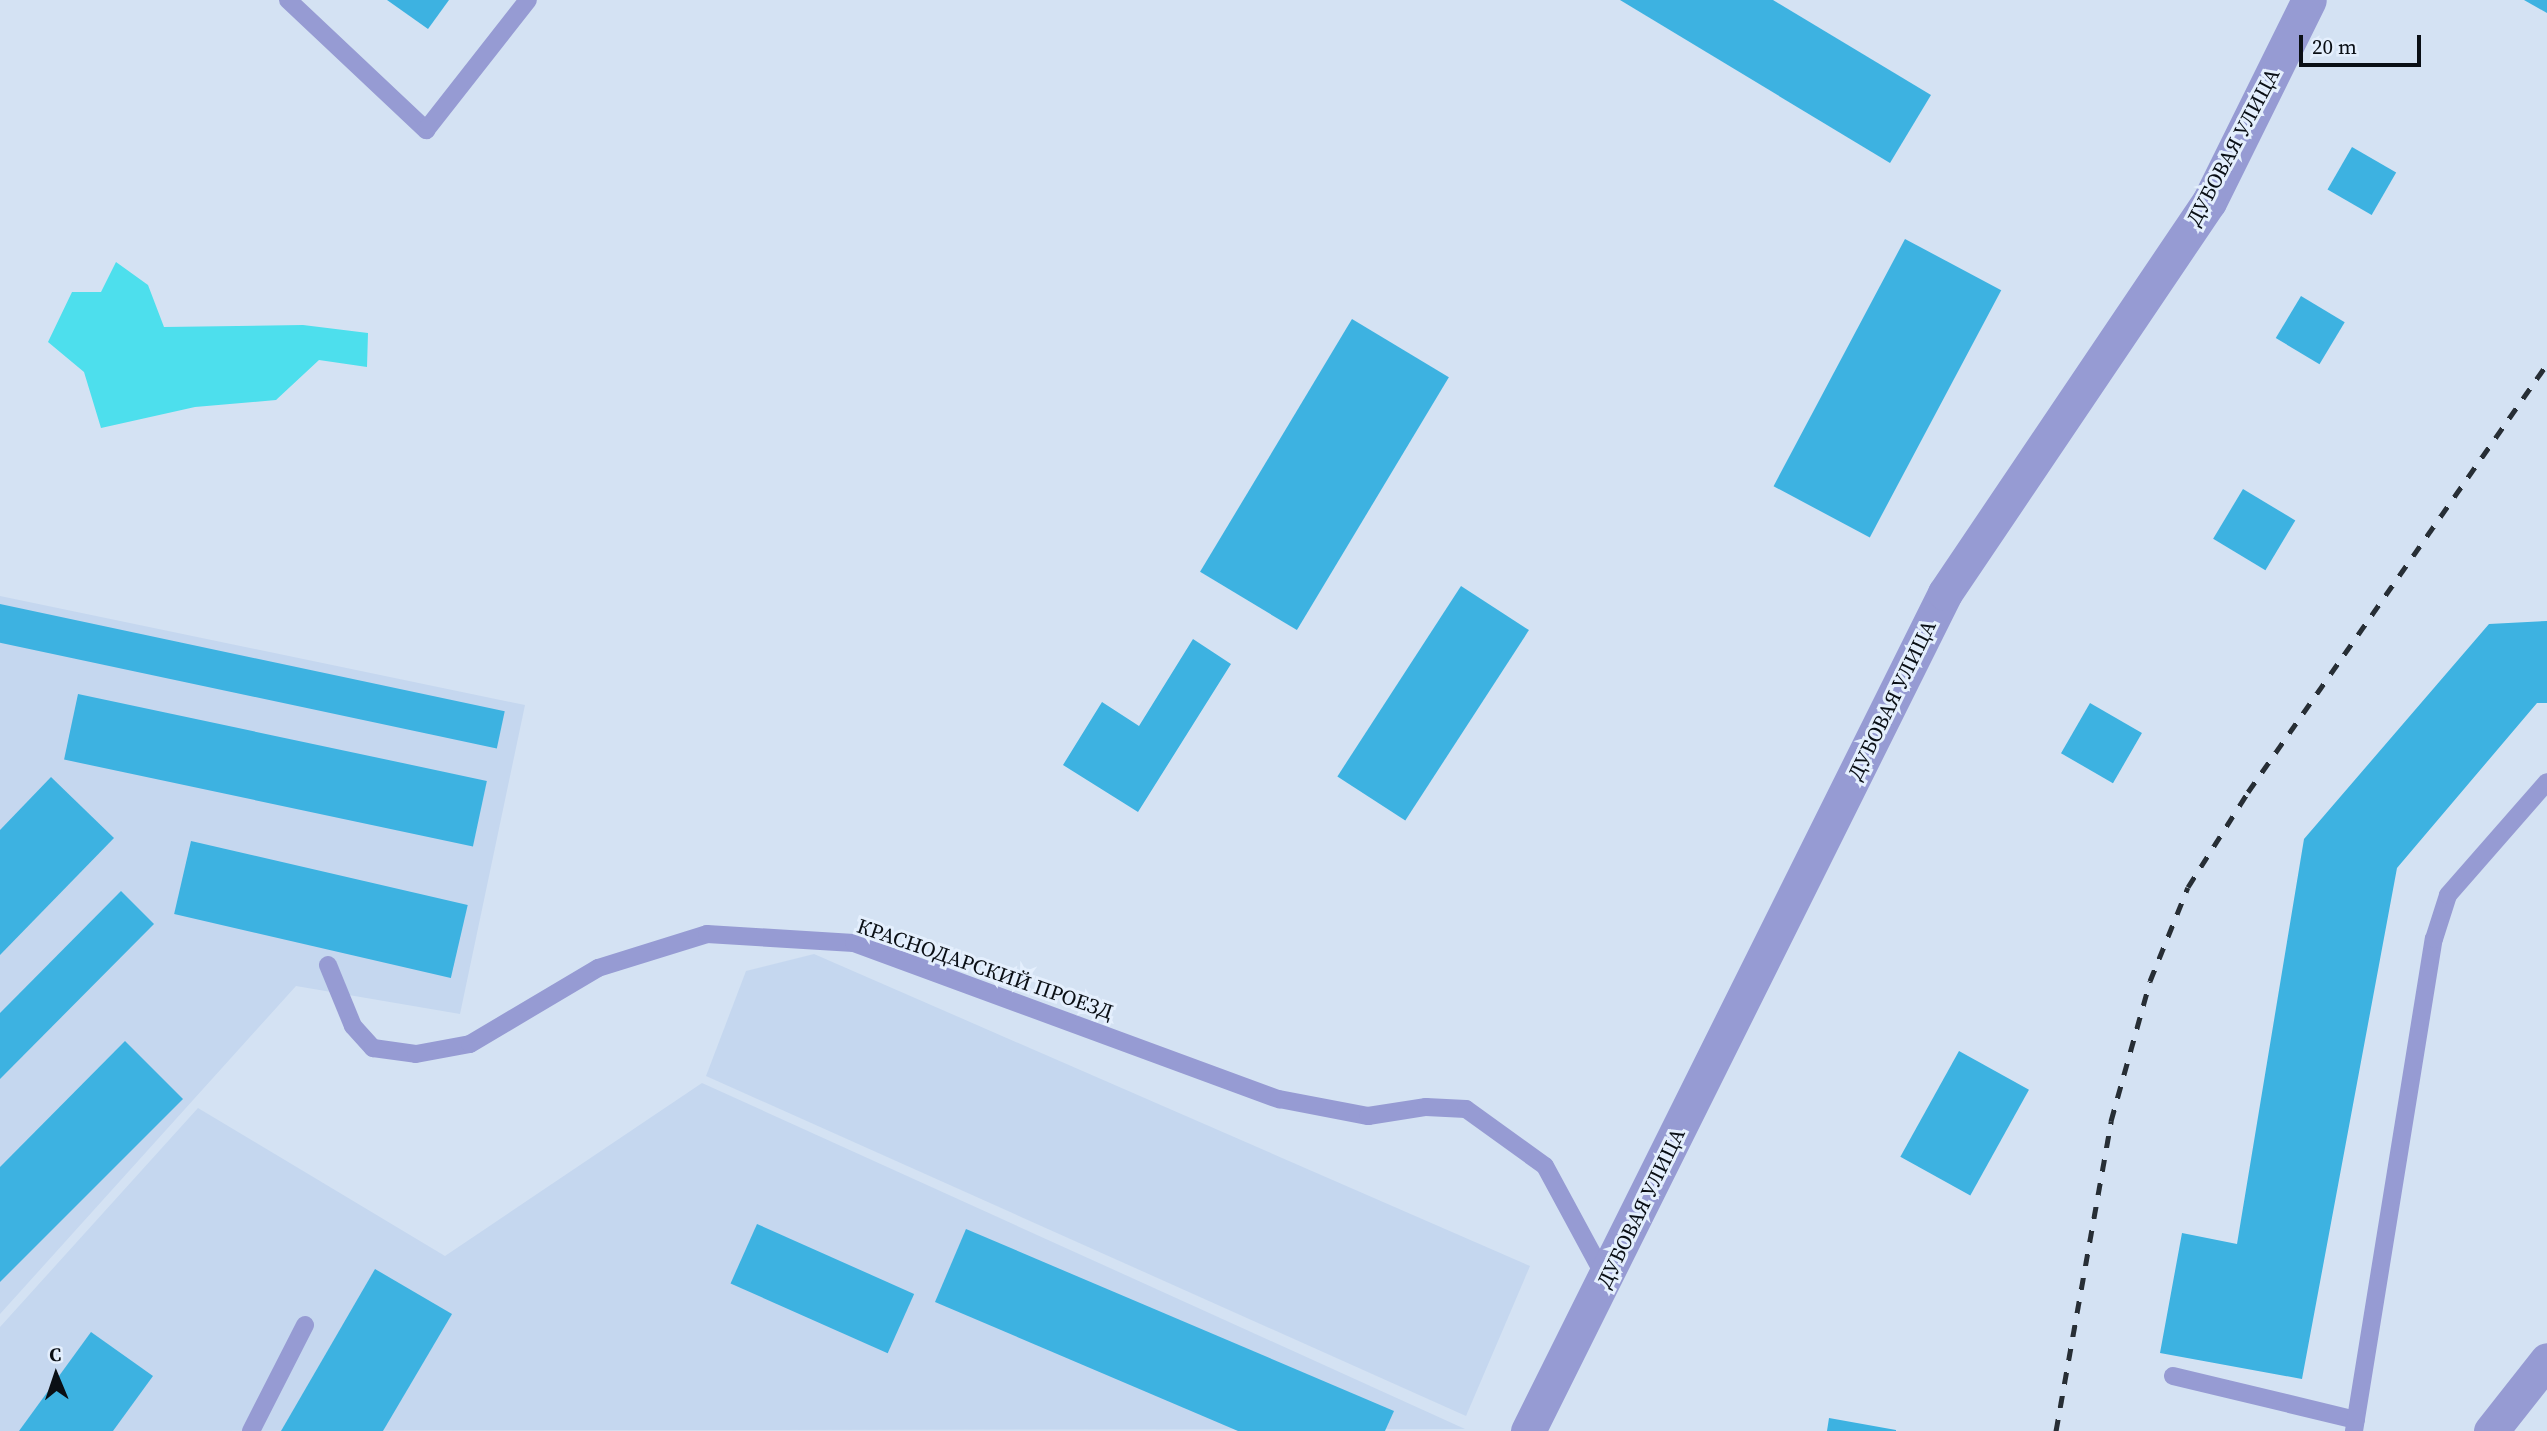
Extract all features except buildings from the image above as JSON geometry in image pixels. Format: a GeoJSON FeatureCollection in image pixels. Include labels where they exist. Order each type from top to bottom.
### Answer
{"type":"FeatureCollection","features":[{"type":"Feature","properties":{"kind":"street","name":"ДУБОВАЯ УЛИЦА"},"geometry":{"type":"LineString","coordinates":[[1528,1431],[1606,1279],[1945,593],[2208,201],[2309,0]]}},
{"type":"Feature","properties":{"kind":"street"},"geometry":{"type":"LineString","coordinates":[[2491,1431],[2547,1360]]}},
{"type":"Feature","properties":{"kind":"lane"},"geometry":{"type":"LineString","coordinates":[[288,0],[426,130],[528,0]]}},
{"type":"Feature","properties":{"kind":"lane"},"geometry":{"type":"LineString","coordinates":[[2174,1376],[2355,1426],[2434,940],[2448,895],[2547,782]]}},
{"type":"Feature","properties":{"kind":"lane","name":"КРАСНОДАРСКИЙ ПРОЕЗД"},"geometry":{"type":"LineString","coordinates":[[328,965],[353,1026],[373,1048],[416,1054],[470,1044],[598,968],[707,934],[853,943],[1279,1099],[1368,1116],[1426,1107],[1466,1109],[1545,1166],[1606,1279]]}},
{"type":"Feature","properties":{"kind":"lane"},"geometry":{"type":"LineString","coordinates":[[251,1431],[305,1325]]}},
{"type":"Feature","properties":{"kind":"shaded area"},"geometry":{"type":"Polygon","coordinates":[[[0,596],[525,705],[460,1014],[296,986],[0,1314],[0,596]]]}},
{"type":"Feature","properties":{"kind":"shaded area"},"geometry":{"type":"Polygon","coordinates":[[[814,954],[1530,1266],[1466,1416],[706,1076],[746,971],[814,954]]]}},
{"type":"Feature","properties":{"kind":"shaded area"},"geometry":{"type":"Polygon","coordinates":[[[702,1083],[1465,1429],[0,1431],[0,1327],[198,1108],[445,1256],[702,1083]]]}},
{"type":"Feature","properties":{"kind":"water"},"geometry":{"type":"Polygon","coordinates":[[[116,262],[148,285],[164,327],[303,325],[368,333],[367,367],[319,360],[276,400],[195,407],[101,428],[84,372],[48,342],[72,292],[101,292],[116,262]]]}},
{"type":"Feature","properties":{"kind":"railway"},"geometry":{"type":"LineString","coordinates":[[2056,1431],[2111,1121],[2150,981],[2188,887],[2248,792],[2547,364]]}}]}
